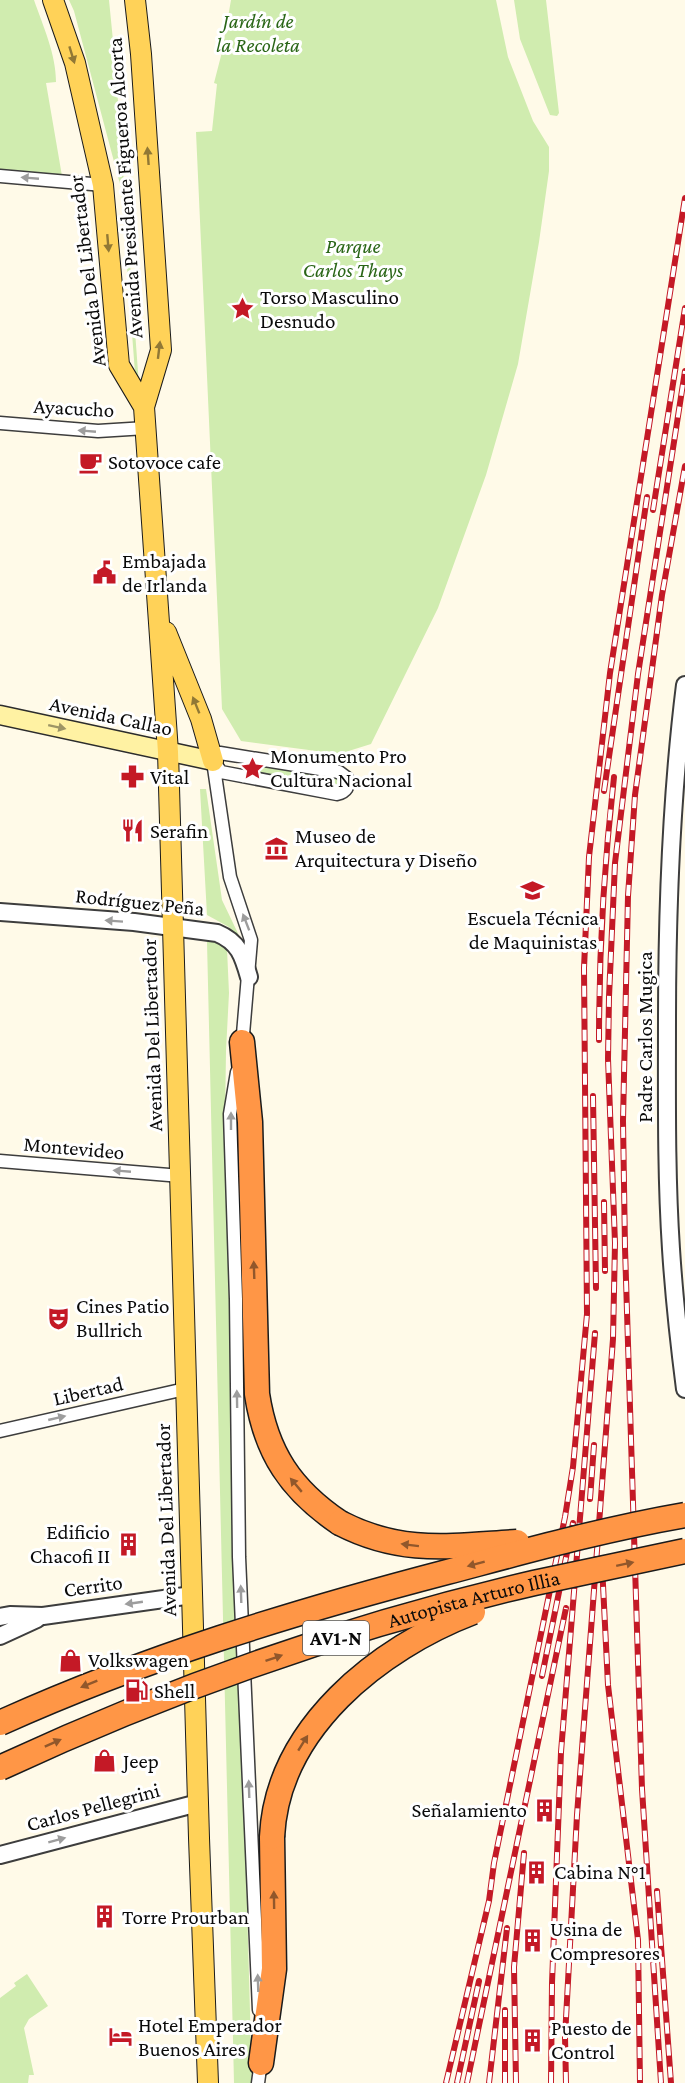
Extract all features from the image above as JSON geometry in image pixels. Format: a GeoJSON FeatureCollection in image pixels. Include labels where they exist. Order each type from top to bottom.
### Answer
{"type":"FeatureCollection","features":[{"type":"Feature","properties":{"kind":"highway"},"geometry":{"type":"LineString","coordinates":[[242,1042],[250,1122],[257,1394],[260,1412],[273,1451],[288,1475],[306,1497],[340,1523],[372,1538],[390,1542],[434,1547],[573,1538]]}},
{"type":"Feature","properties":{"kind":"highway","name":"Autopista Arturo Illia"},"geometry":{"type":"LineString","coordinates":[[0,1724],[118,1673],[236,1632],[395,1585],[573,1538],[685,1515]]}},
{"type":"Feature","properties":{"kind":"highway","name":"Autopista Arturo Illia"},"geometry":{"type":"LineString","coordinates":[[0,1768],[155,1700],[283,1655],[429,1611],[535,1583],[685,1551]]}},
{"type":"Feature","properties":{"kind":"highway"},"geometry":{"type":"LineString","coordinates":[[259,2073],[274,1969],[272,1837],[276,1802],[292,1760],[319,1719],[342,1693],[401,1649],[438,1627],[489,1605],[582,1574]]}},
{"type":"Feature","properties":{"kind":"main road","name":"Avenida Del Libertador"},"geometry":{"type":"LineString","coordinates":[[53,0],[75,63],[102,185],[119,365],[144,407],[146,428],[168,752],[185,1389],[208,2083]]}},
{"type":"Feature","properties":{"kind":"main road","name":"Avenida Presidente Figueroa Alcorta"},"geometry":{"type":"LineString","coordinates":[[135,0],[141,54],[161,350],[144,407]]}},
{"type":"Feature","properties":{"kind":"main road"},"geometry":{"type":"LineString","coordinates":[[159,615],[201,718],[213,761]]}},
{"type":"Feature","properties":{"kind":"main road","name":"Avenida Callao"},"geometry":{"type":"LineString","coordinates":[[0,715],[213,761]]}},
{"type":"Feature","properties":{"kind":"street"},"geometry":{"type":"LineString","coordinates":[[0,176],[102,185]]}},
{"type":"Feature","properties":{"kind":"street","name":"Ayacucho"},"geometry":{"type":"LineString","coordinates":[[0,423],[98,431],[146,428]]}},
{"type":"Feature","properties":{"kind":"street","name":"Padre Carlos Mugica"},"geometry":{"type":"LineString","coordinates":[[685,685],[677,746],[671,835],[667,940],[667,1048],[671,1248],[685,1389]]}},
{"type":"Feature","properties":{"kind":"street","name":"Avenida Callao"},"geometry":{"type":"LineString","coordinates":[[220,753],[247,757],[339,772],[345,775],[348,783],[344,791],[337,794],[221,772],[213,761],[220,753]]}},
{"type":"Feature","properties":{"kind":"street"},"geometry":{"type":"LineString","coordinates":[[213,761],[230,877],[250,934],[249,977],[242,1042],[230,1114],[236,1299],[239,1557],[259,2073]]}},
{"type":"Feature","properties":{"kind":"street","name":"Rodríguez Peña"},"geometry":{"type":"LineString","coordinates":[[0,912],[134,922],[217,933],[233,942],[243,955],[249,977]]}},
{"type":"Feature","properties":{"kind":"street","name":"Montevideo"},"geometry":{"type":"LineString","coordinates":[[0,1161],[181,1176]]}},
{"type":"Feature","properties":{"kind":"street","name":"Libertad"},"geometry":{"type":"LineString","coordinates":[[0,1431],[185,1389]]}},
{"type":"Feature","properties":{"kind":"street","name":"Cerrito"},"geometry":{"type":"LineString","coordinates":[[0,1617],[43,1616],[192,1595]]}},
{"type":"Feature","properties":{"kind":"street"},"geometry":{"type":"LineString","coordinates":[[0,1636],[43,1616]]}},
{"type":"Feature","properties":{"kind":"street","name":"Carlos Pellegrini"},"geometry":{"type":"LineString","coordinates":[[0,1855],[198,1803]]}},
{"type":"Feature","properties":{"kind":"green space"},"geometry":{"type":"Polygon","coordinates":[[[0,0],[34,0],[45,30],[56,82],[46,83],[62,176],[0,169],[0,0]]]}},
{"type":"Feature","properties":{"kind":"green space"},"geometry":{"type":"Polygon","coordinates":[[[69,0],[109,0],[139,385],[136,386],[121,188],[74,11],[69,0]]]}},
{"type":"Feature","properties":{"kind":"green space","name":"Parque Carlos Thays"},"geometry":{"type":"Polygon","coordinates":[[[231,0],[496,0],[508,57],[533,121],[549,147],[549,171],[539,242],[518,364],[486,475],[438,608],[371,744],[339,754],[241,741],[222,709],[196,132],[212,131],[217,84],[214,83],[231,0]]]}},
{"type":"Feature","properties":{"kind":"green space"},"geometry":{"type":"Polygon","coordinates":[[[514,0],[546,0],[559,113],[557,116],[550,115],[520,39],[514,0]]]}},
{"type":"Feature","properties":{"kind":"green space"},"geometry":{"type":"Polygon","coordinates":[[[250,763],[338,778],[342,783],[337,788],[248,771],[250,763]]]}},
{"type":"Feature","properties":{"kind":"green space"},"geometry":{"type":"Polygon","coordinates":[[[200,789],[206,789],[222,900],[244,946],[229,927],[207,915],[200,789]]]}},
{"type":"Feature","properties":{"kind":"green space"},"geometry":{"type":"Polygon","coordinates":[[[207,942],[219,942],[227,949],[229,993],[225,1120],[252,2083],[234,2083],[207,942]]]}},
{"type":"Feature","properties":{"kind":"green space"},"geometry":{"type":"Polygon","coordinates":[[[27,1974],[48,2006],[29,2019],[24,2028],[34,2075],[29,2075],[28,2083],[0,2083],[0,1998],[16,1986],[14,1983],[27,1974]]]}},
{"type":"Feature","properties":{"kind":"railway"},"geometry":{"type":"LineString","coordinates":[[446,2083],[489,1901],[494,1863],[565,1517],[573,1467],[587,1314],[584,968],[589,857],[610,673],[685,198]]}},
{"type":"Feature","properties":{"kind":"railway"},"geometry":{"type":"LineString","coordinates":[[653,510],[685,308]]}},
{"type":"Feature","properties":{"kind":"railway"},"geometry":{"type":"LineString","coordinates":[[566,2083],[565,2037],[577,1815],[613,1339],[615,1243],[608,1059],[615,863],[638,674],[685,371]]}},
{"type":"Feature","properties":{"kind":"railway"},"geometry":{"type":"LineString","coordinates":[[661,2083],[642,1789],[623,1121],[628,896],[635,795],[662,595],[685,466]]}},
{"type":"Feature","properties":{"kind":"railway"},"geometry":{"type":"LineString","coordinates":[[604,791],[647,497]]}},
{"type":"Feature","properties":{"kind":"railway"},"geometry":{"type":"LineString","coordinates":[[599,1040],[603,909],[614,777]]}},
{"type":"Feature","properties":{"kind":"railway"},"geometry":{"type":"LineString","coordinates":[[593,1096],[596,1288]]}},
{"type":"Feature","properties":{"kind":"railway"},"geometry":{"type":"LineString","coordinates":[[604,1202],[605,1271]]}},
{"type":"Feature","properties":{"kind":"railway"},"geometry":{"type":"LineString","coordinates":[[551,2083],[552,1983],[561,1752],[595,1333]]}},
{"type":"Feature","properties":{"kind":"railway"},"geometry":{"type":"LineString","coordinates":[[590,1499],[594,1445]]}},
{"type":"Feature","properties":{"kind":"railway"},"geometry":{"type":"LineString","coordinates":[[542,1676],[573,1523]]}},
{"type":"Feature","properties":{"kind":"railway"},"geometry":{"type":"LineString","coordinates":[[602,1565],[608,1685],[638,1940],[640,2083]]}},
{"type":"Feature","properties":{"kind":"railway"},"geometry":{"type":"LineString","coordinates":[[467,2083],[566,1608]]}},
{"type":"Feature","properties":{"kind":"railway"},"geometry":{"type":"LineString","coordinates":[[516,2083],[514,1967],[524,1853]]}},
{"type":"Feature","properties":{"kind":"railway"},"geometry":{"type":"LineString","coordinates":[[657,1891],[671,2083]]}},
{"type":"Feature","properties":{"kind":"railway"},"geometry":{"type":"LineString","coordinates":[[489,2083],[507,1928]]}},
{"type":"Feature","properties":{"kind":"railway"},"geometry":{"type":"LineString","coordinates":[[457,2083],[479,1981]]}},
{"type":"Feature","properties":{"kind":"railway"},"geometry":{"type":"LineString","coordinates":[[505,2010],[505,2083]]}},
{"type":"Feature","properties":{"kind":"place","name":"Torso Masculino Desnudo"},"geometry":{"type":"Point","coordinates":[242,309]}},
{"type":"Feature","properties":{"kind":"place","name":"Sotovoce cafe"},"geometry":{"type":"Point","coordinates":[90,462]}},
{"type":"Feature","properties":{"kind":"place","name":"Embajada de Irlanda"},"geometry":{"type":"Point","coordinates":[104,573]}},
{"type":"Feature","properties":{"kind":"place","name":"Monumento Pro Cultura Nacional"},"geometry":{"type":"Point","coordinates":[252,768]}},
{"type":"Feature","properties":{"kind":"place","name":"Vital"},"geometry":{"type":"Point","coordinates":[132,777]}},
{"type":"Feature","properties":{"kind":"place","name":"Serafin"},"geometry":{"type":"Point","coordinates":[132,831]}},
{"type":"Feature","properties":{"kind":"place","name":"Museo de Arquitectura y Diseño"},"geometry":{"type":"Point","coordinates":[277,848]}},
{"type":"Feature","properties":{"kind":"place","name":"Escuela Técnica de Maquinistas"},"geometry":{"type":"Point","coordinates":[533,890]}},
{"type":"Feature","properties":{"kind":"place","name":"Cines Patio Bullrich"},"geometry":{"type":"Point","coordinates":[58,1318]}},
{"type":"Feature","properties":{"kind":"place","name":"Edificio Chacofi II"},"geometry":{"type":"Point","coordinates":[128,1544]}},
{"type":"Feature","properties":{"kind":"place","name":"Volkswagen"},"geometry":{"type":"Point","coordinates":[70,1660]}},
{"type":"Feature","properties":{"kind":"place","name":"Shell"},"geometry":{"type":"Point","coordinates":[136,1691]}},
{"type":"Feature","properties":{"kind":"place","name":"Jeep"},"geometry":{"type":"Point","coordinates":[105,1761]}},
{"type":"Feature","properties":{"kind":"place","name":"Señalamiento"},"geometry":{"type":"Point","coordinates":[545,1810]}},
{"type":"Feature","properties":{"kind":"place","name":"Cabina N°1"},"geometry":{"type":"Point","coordinates":[536,1872]}},
{"type":"Feature","properties":{"kind":"place","name":"Torre Prourban"},"geometry":{"type":"Point","coordinates":[104,1917]}},
{"type":"Feature","properties":{"kind":"place","name":"Usina de Compresores"},"geometry":{"type":"Point","coordinates":[532,1941]}},
{"type":"Feature","properties":{"kind":"place","name":"Hotel Emperador Buenos Aires"},"geometry":{"type":"Point","coordinates":[120,2037]}},
{"type":"Feature","properties":{"kind":"place","name":"Puesto de Control"},"geometry":{"type":"Point","coordinates":[533,2040]}},
{"type":"Feature","properties":{"kind":"park label","name":"Jardín de la Recoleta"},"geometry":{"type":"Point","coordinates":[258,33]}}]}
